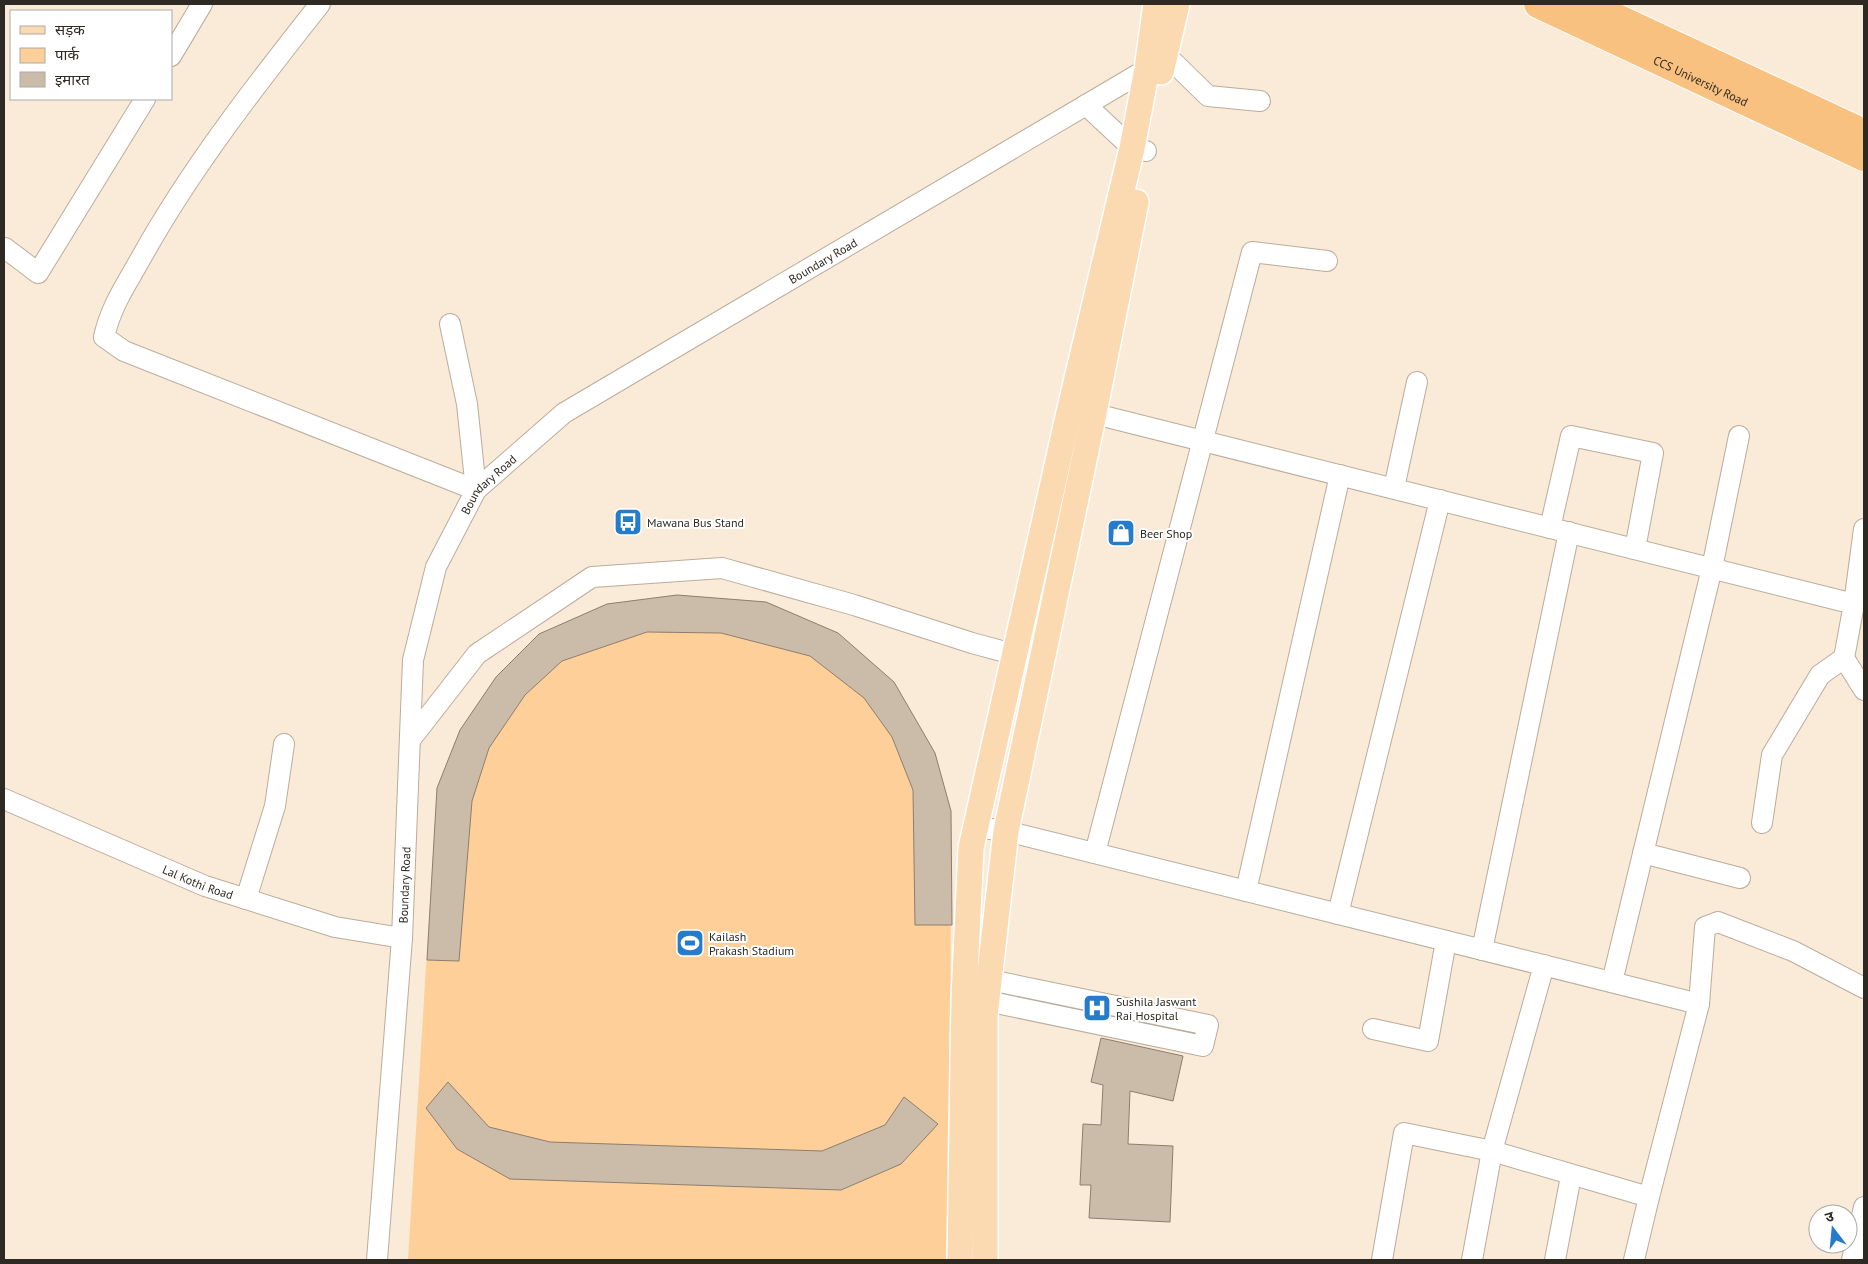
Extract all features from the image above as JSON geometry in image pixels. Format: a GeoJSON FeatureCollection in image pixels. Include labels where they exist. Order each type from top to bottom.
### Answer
{"type":"FeatureCollection","features":[{"type":"Feature","properties":{"kind":"highway","name":"CCS University Road"},"geometry":{"type":"LineString","coordinates":[[1538,4],[1595,15],[1864,157]]}},
{"type":"Feature","properties":{"kind":"highway","name":"CCS University Road"},"geometry":{"type":"LineString","coordinates":[[1663,50],[1864,133]]}},
{"type":"Feature","properties":{"kind":"main road"},"geometry":{"type":"LineString","coordinates":[[1156,4],[1158,65]]}},
{"type":"Feature","properties":{"kind":"main road"},"geometry":{"type":"LineString","coordinates":[[1139,150],[1094,413],[1006,830],[980,992],[960,1258],[985,1258],[980,992],[971,848],[1070,408],[1139,150],[1158,65],[1177,4]]}},
{"type":"Feature","properties":{"kind":"street"},"geometry":{"type":"LineString","coordinates":[[172,54],[202,4]]}},
{"type":"Feature","properties":{"kind":"street"},"geometry":{"type":"LineString","coordinates":[[320,4],[219,136],[154,234],[109,314],[104,337],[124,351],[476,490],[467,404],[450,324]]}},
{"type":"Feature","properties":{"kind":"street"},"geometry":{"type":"LineString","coordinates":[[1158,65],[1208,96],[1260,102]]}},
{"type":"Feature","properties":{"kind":"street","name":"Boundary Road"},"geometry":{"type":"LineString","coordinates":[[377,1260],[402,938],[413,660],[436,566],[476,490],[564,413],[1086,105],[1158,65]]}},
{"type":"Feature","properties":{"kind":"street"},"geometry":{"type":"LineString","coordinates":[[4,251],[5,248],[38,273],[144,100]]}},
{"type":"Feature","properties":{"kind":"street"},"geometry":{"type":"LineString","coordinates":[[1086,105],[1139,150]]}},
{"type":"Feature","properties":{"kind":"street"},"geometry":{"type":"LineString","coordinates":[[1095,853],[1252,252],[1327,261]]}},
{"type":"Feature","properties":{"kind":"street"},"geometry":{"type":"LineString","coordinates":[[1394,488],[1417,382]]}},
{"type":"Feature","properties":{"kind":"street"},"geometry":{"type":"LineString","coordinates":[[1070,408],[1854,604]]}},
{"type":"Feature","properties":{"kind":"street"},"geometry":{"type":"LineString","coordinates":[[1550,528],[1571,436],[1653,453],[1635,549]]}},
{"type":"Feature","properties":{"kind":"street"},"geometry":{"type":"LineString","coordinates":[[1612,982],[1712,568],[1739,436]]}},
{"type":"Feature","properties":{"kind":"street"},"geometry":{"type":"LineString","coordinates":[[1246,891],[1340,475]]}},
{"type":"Feature","properties":{"kind":"street"},"geometry":{"type":"LineString","coordinates":[[1338,914],[1440,500]]}},
{"type":"Feature","properties":{"kind":"street"},"geometry":{"type":"LineString","coordinates":[[1864,529],[1854,604],[1844,658],[1864,690]]}},
{"type":"Feature","properties":{"kind":"street"},"geometry":{"type":"LineString","coordinates":[[1482,950],[1569,532]]}},
{"type":"Feature","properties":{"kind":"street"},"geometry":{"type":"LineString","coordinates":[[410,740],[477,654],[592,577],[722,568],[854,605],[935,632],[1042,662]]}},
{"type":"Feature","properties":{"kind":"street"},"geometry":{"type":"LineString","coordinates":[[1762,823],[1772,755],[1820,675],[1844,658]]}},
{"type":"Feature","properties":{"kind":"street"},"geometry":{"type":"LineString","coordinates":[[246,899],[275,806],[284,744]]}},
{"type":"Feature","properties":{"kind":"street","name":"Lal Kothi Road"},"geometry":{"type":"LineString","coordinates":[[4,799],[205,886],[335,927],[402,938]]}},
{"type":"Feature","properties":{"kind":"street"},"geometry":{"type":"LineString","coordinates":[[975,827],[1006,830],[1699,1004]]}},
{"type":"Feature","properties":{"kind":"street"},"geometry":{"type":"LineString","coordinates":[[1643,853],[1740,878]]}},
{"type":"Feature","properties":{"kind":"street"},"geometry":{"type":"LineString","coordinates":[[1634,1260],[1699,1004],[1705,927],[1718,922],[1793,951],[1864,988]]}},
{"type":"Feature","properties":{"kind":"street"},"geometry":{"type":"LineString","coordinates":[[1373,1029],[1428,1041],[1446,940]]}},
{"type":"Feature","properties":{"kind":"street"},"geometry":{"type":"LineString","coordinates":[[1472,1260],[1492,1152],[1544,965]]}},
{"type":"Feature","properties":{"kind":"street"},"geometry":{"type":"LineString","coordinates":[[980,992],[1208,1025],[1203,1046],[980,992]]}},
{"type":"Feature","properties":{"kind":"street"},"geometry":{"type":"LineString","coordinates":[[1382,1260],[1404,1133],[1492,1152],[1649,1197]]}},
{"type":"Feature","properties":{"kind":"street"},"geometry":{"type":"LineString","coordinates":[[1555,1260],[1571,1176]]}},
{"type":"Feature","properties":{"kind":"street"},"geometry":{"type":"LineString","coordinates":[[1852,1260],[1864,1207]]}},
{"type":"Feature","properties":{"kind":"green space","name":"Kailash Prakash Stadium"},"geometry":{"type":"Polygon","coordinates":[[[677,595],[766,602],[838,633],[894,682],[935,753],[951,811],[950,1260],[408,1260],[437,788],[460,730],[496,677],[539,634],[607,604],[677,595]]]}},
{"type":"Feature","properties":{"kind":"building"},"geometry":{"type":"Polygon","coordinates":[[[677,595],[766,602],[838,633],[894,682],[935,753],[951,811],[952,925],[915,925],[913,790],[892,737],[864,698],[810,656],[721,633],[647,632],[562,661],[525,695],[489,748],[472,801],[459,961],[427,960],[437,788],[460,730],[496,677],[539,634],[607,604],[677,595]]]}},
{"type":"Feature","properties":{"kind":"building"},"geometry":{"type":"Polygon","coordinates":[[[1101,1038],[1183,1056],[1173,1101],[1130,1091],[1128,1144],[1173,1146],[1170,1222],[1089,1218],[1091,1185],[1080,1185],[1083,1124],[1101,1125],[1103,1085],[1091,1082],[1101,1038]]]}},
{"type":"Feature","properties":{"kind":"building"},"geometry":{"type":"Polygon","coordinates":[[[448,1082],[489,1127],[550,1142],[822,1151],[885,1125],[904,1097],[938,1124],[901,1164],[841,1190],[510,1179],[457,1149],[426,1108],[448,1082]]]}},
{"type":"Feature","properties":{"kind":"place","name":"Mawana Bus Stand"},"geometry":{"type":"Point","coordinates":[628,522]}},
{"type":"Feature","properties":{"kind":"place","name":"Beer Shop"},"geometry":{"type":"Point","coordinates":[1121,533]}},
{"type":"Feature","properties":{"kind":"place","name":"Kailash Prakash Stadium"},"geometry":{"type":"Point","coordinates":[690,943]}},
{"type":"Feature","properties":{"kind":"place","name":"Sushila Jaswant Rai Hospital"},"geometry":{"type":"Point","coordinates":[1097,1008]}}]}
